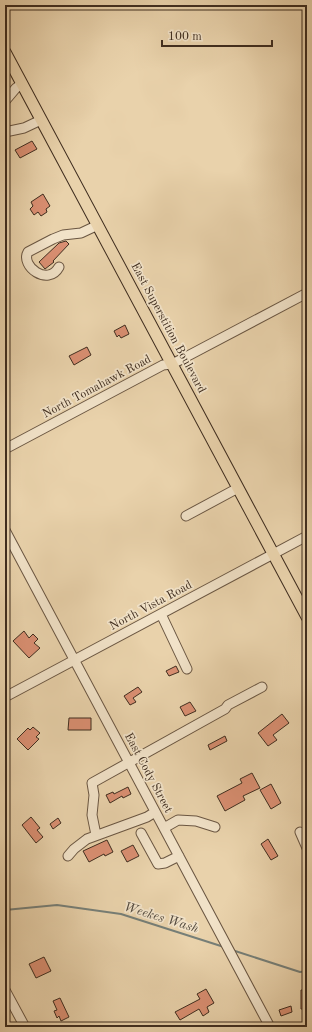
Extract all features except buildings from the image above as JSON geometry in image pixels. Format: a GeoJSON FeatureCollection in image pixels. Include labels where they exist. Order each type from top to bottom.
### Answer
{"type":"FeatureCollection","features":[{"type":"Feature","properties":{"kind":"main road","name":"East Superstition Boulevard"},"geometry":{"type":"LineString","coordinates":[[5,52],[307,617]]}},
{"type":"Feature","properties":{"kind":"street"},"geometry":{"type":"LineString","coordinates":[[5,101],[16,88],[22,84]]}},
{"type":"Feature","properties":{"kind":"street"},"geometry":{"type":"LineString","coordinates":[[5,132],[24,128],[41,120]]}},
{"type":"Feature","properties":{"kind":"street"},"geometry":{"type":"LineString","coordinates":[[59,267],[55,273],[47,275],[39,274],[30,267],[26,255],[28,252],[53,239],[63,235],[81,233],[98,225]]}},
{"type":"Feature","properties":{"kind":"street","name":"North Tomahawk Road"},"geometry":{"type":"LineString","coordinates":[[5,449],[163,365],[172,364],[307,293]]}},
{"type":"Feature","properties":{"kind":"street"},"geometry":{"type":"LineString","coordinates":[[186,516],[238,488]]}},
{"type":"Feature","properties":{"kind":"street","name":"East Cody Street"},"geometry":{"type":"LineString","coordinates":[[5,530],[270,1027]]}},
{"type":"Feature","properties":{"kind":"street","name":"North Vista Road"},"geometry":{"type":"LineString","coordinates":[[5,697],[307,536]]}},
{"type":"Feature","properties":{"kind":"street"},"geometry":{"type":"LineString","coordinates":[[161,614],[187,669]]}},
{"type":"Feature","properties":{"kind":"street"},"geometry":{"type":"LineString","coordinates":[[96,835],[92,815],[94,795],[92,783],[262,687]]}},
{"type":"Feature","properties":{"kind":"street"},"geometry":{"type":"LineString","coordinates":[[68,856],[74,849],[87,839],[147,817],[155,812]]}},
{"type":"Feature","properties":{"kind":"street"},"geometry":{"type":"LineString","coordinates":[[164,828],[178,820],[196,821],[215,827]]}},
{"type":"Feature","properties":{"kind":"street"},"geometry":{"type":"LineString","coordinates":[[300,832],[307,848]]}},
{"type":"Feature","properties":{"kind":"street"},"geometry":{"type":"LineString","coordinates":[[141,833],[158,864],[165,863],[179,856]]}},
{"type":"Feature","properties":{"kind":"street"},"geometry":{"type":"LineString","coordinates":[[5,990],[25,1027]]}},
{"type":"Feature","properties":{"kind":"waterway","name":"Weekes Wash"},"geometry":{"type":"LineString","coordinates":[[5,910],[57,905],[121,914],[224,947]]}},
{"type":"Feature","properties":{"kind":"waterway","name":"Weekes Wash"},"geometry":{"type":"LineString","coordinates":[[232,950],[300,972],[307,971]]}}]}
